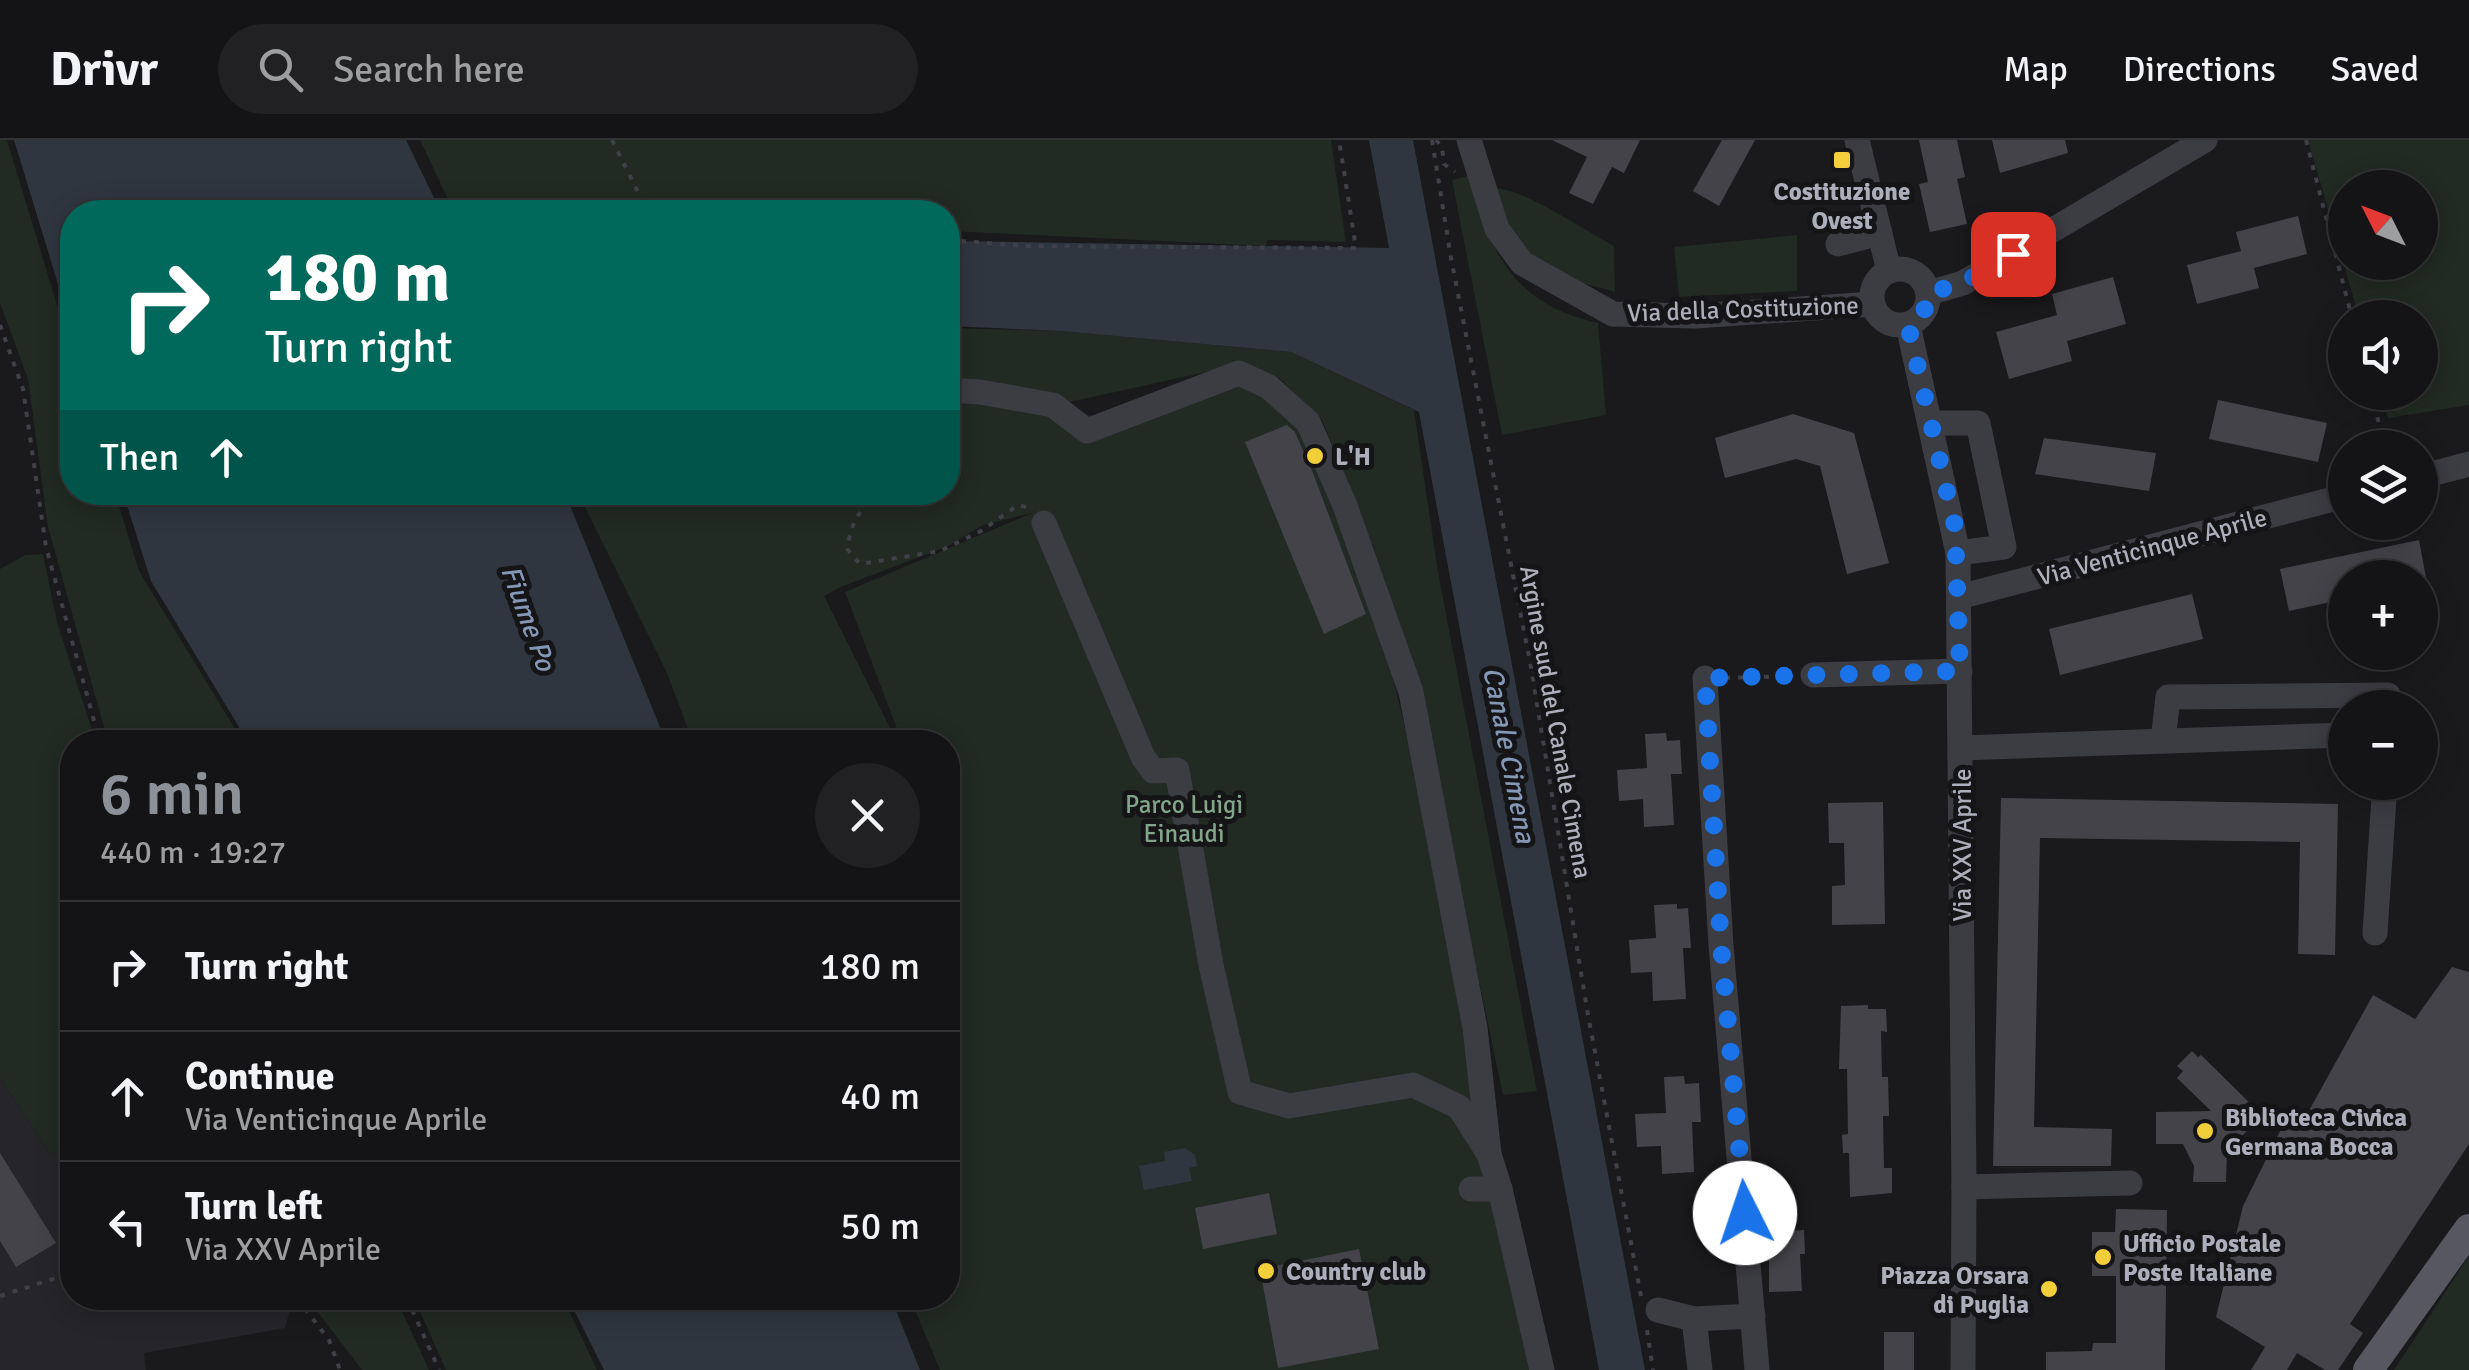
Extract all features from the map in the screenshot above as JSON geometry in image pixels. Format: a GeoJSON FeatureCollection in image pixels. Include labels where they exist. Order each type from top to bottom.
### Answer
{"type":"FeatureCollection","features":[{"type":"Feature","properties":{"kind":"main road"},"geometry":{"type":"LineString","coordinates":[[2368,1370],[2469,1228]]}},
{"type":"Feature","properties":{"kind":"street","name":"Via della Costituzione"},"geometry":{"type":"LineString","coordinates":[[1469,140],[1498,228],[1522,263],[1613,314],[1711,315],[1872,304]]}},
{"type":"Feature","properties":{"kind":"street"},"geometry":{"type":"LineString","coordinates":[[1857,140],[1889,271]]}},
{"type":"Feature","properties":{"kind":"street"},"geometry":{"type":"LineString","coordinates":[[1928,293],[1963,283],[2204,140]]}},
{"type":"Feature","properties":{"kind":"street"},"geometry":{"type":"LineString","coordinates":[[1838,244],[1880,233]]}},
{"type":"Feature","properties":{"kind":"street"},"geometry":{"type":"LineString","coordinates":[[1889,271],[1914,272],[1924,281],[1928,293],[1922,316],[1908,325],[1888,323],[1872,304],[1878,280],[1889,271]]}},
{"type":"Feature","properties":{"kind":"street","name":"Via XXV Aprile"},"geometry":{"type":"LineString","coordinates":[[1908,325],[1958,553],[1963,1370]]}},
{"type":"Feature","properties":{"kind":"street"},"geometry":{"type":"LineString","coordinates":[[960,391],[1053,405],[1087,431],[1239,373],[1269,387],[1308,422],[1344,502],[1411,692],[1475,1028],[1488,1154]]}},
{"type":"Feature","properties":{"kind":"street","name":"Via Venticinque Aprile"},"geometry":{"type":"LineString","coordinates":[[1931,423],[1978,423],[2004,547],[1958,553]]}},
{"type":"Feature","properties":{"kind":"street"},"geometry":{"type":"LineString","coordinates":[[2438,472],[2469,464]]}},
{"type":"Feature","properties":{"kind":"street","name":"Via Venticinque Aprile"},"geometry":{"type":"LineString","coordinates":[[1959,597],[2005,575],[2328,500]]}},
{"type":"Feature","properties":{"kind":"street"},"geometry":{"type":"LineString","coordinates":[[1044,522],[1143,757],[1153,771],[1178,770],[1211,965],[1240,1092],[1289,1106],[1413,1084],[1458,1107],[1488,1154],[1500,1188],[1542,1370]]}},
{"type":"Feature","properties":{"kind":"street"},"geometry":{"type":"LineString","coordinates":[[1814,675],[1960,671]]}},
{"type":"Feature","properties":{"kind":"street"},"geometry":{"type":"LineString","coordinates":[[1705,678],[1721,945],[1757,1370]]}},
{"type":"Feature","properties":{"kind":"street"},"geometry":{"type":"LineString","coordinates":[[2274,737],[2275,696]]}},
{"type":"Feature","properties":{"kind":"street"},"geometry":{"type":"LineString","coordinates":[[2163,741],[2168,697],[2328,696]]}},
{"type":"Feature","properties":{"kind":"street"},"geometry":{"type":"LineString","coordinates":[[1961,748],[2328,735]]}},
{"type":"Feature","properties":{"kind":"street"},"geometry":{"type":"LineString","coordinates":[[2375,933],[2384,800]]}},
{"type":"Feature","properties":{"kind":"street"},"geometry":{"type":"LineString","coordinates":[[1964,1187],[2130,1183]]}},
{"type":"Feature","properties":{"kind":"street"},"geometry":{"type":"LineString","coordinates":[[1472,1189],[1500,1188]]}},
{"type":"Feature","properties":{"kind":"street"},"geometry":{"type":"LineString","coordinates":[[1650,1317],[1753,1316]]}},
{"type":"Feature","properties":{"kind":"street"},"geometry":{"type":"LineString","coordinates":[[1694,1319],[1700,1370]]}},
{"type":"Feature","properties":{"kind":"path"},"geometry":{"type":"LineString","coordinates":[[612,140],[642,200]]}},
{"type":"Feature","properties":{"kind":"path"},"geometry":{"type":"LineString","coordinates":[[960,241],[1025,246],[1356,248],[1339,140]]}},
{"type":"Feature","properties":{"kind":"path"},"geometry":{"type":"LineString","coordinates":[[1434,140],[1442,147],[1444,164],[1452,172]]}},
{"type":"Feature","properties":{"kind":"path","name":"Argine sud del Canale Cimena"},"geometry":{"type":"LineString","coordinates":[[1434,140],[1451,258],[1530,667],[1588,1015],[1650,1317],[1652,1370]]}},
{"type":"Feature","properties":{"kind":"path"},"geometry":{"type":"LineString","coordinates":[[2306,140],[2347,300]]}},
{"type":"Feature","properties":{"kind":"path"},"geometry":{"type":"LineString","coordinates":[[0,325],[23,389],[46,547],[97,730]]}},
{"type":"Feature","properties":{"kind":"path"},"geometry":{"type":"LineString","coordinates":[[865,505],[849,530],[848,550],[860,564],[940,551],[981,532],[1018,505],[1034,508],[1044,522]]}},
{"type":"Feature","properties":{"kind":"path"},"geometry":{"type":"LineString","coordinates":[[1705,678],[1814,675]]}},
{"type":"Feature","properties":{"kind":"path"},"geometry":{"type":"LineString","coordinates":[[0,1296],[60,1277]]}},
{"type":"Feature","properties":{"kind":"path"},"geometry":{"type":"LineString","coordinates":[[307,1310],[329,1340],[340,1370]]}},
{"type":"Feature","properties":{"kind":"path"},"geometry":{"type":"LineString","coordinates":[[412,1310],[439,1370]]}},
{"type":"Feature","properties":{"kind":"shaded area"},"geometry":{"type":"Polygon","coordinates":[[[0,1078],[51,1155],[60,1150],[60,1310],[290,1310],[285,1328],[144,1353],[146,1370],[0,1370],[0,1078]]]}},
{"type":"Feature","properties":{"kind":"green space"},"geometry":{"type":"Polygon","coordinates":[[[0,140],[7,140],[60,314],[60,505],[119,505],[139,571],[236,730],[105,730],[48,527],[28,379],[0,303],[0,140]]]}},
{"type":"Feature","properties":{"kind":"green space"},"geometry":{"type":"Polygon","coordinates":[[[420,140],[1331,140],[1346,242],[1267,240],[1266,246],[960,232],[960,200],[448,200],[420,140]]]}},
{"type":"Feature","properties":{"kind":"green space"},"geometry":{"type":"Polygon","coordinates":[[[2308,140],[2469,140],[2469,405],[2438,410],[2438,300],[2354,300],[2348,280],[2438,280],[2438,170],[2328,170],[2328,209],[2308,140]]]}},
{"type":"Feature","properties":{"kind":"green space"},"geometry":{"type":"Polygon","coordinates":[[[1468,176],[1486,229],[1510,271],[1545,303],[1598,323],[1606,415],[1502,435],[1452,180],[1468,176]]]}},
{"type":"Feature","properties":{"kind":"green space"},"geometry":{"type":"Polygon","coordinates":[[[1494,188],[1537,202],[1614,246],[1615,292],[1568,278],[1542,265],[1516,236],[1494,188]]]}},
{"type":"Feature","properties":{"kind":"green space"},"geometry":{"type":"Polygon","coordinates":[[[1797,235],[1797,291],[1679,297],[1674,247],[1797,235]]]}},
{"type":"Feature","properties":{"kind":"green space"},"geometry":{"type":"Polygon","coordinates":[[[960,328],[1061,331],[1291,352],[1414,410],[1438,572],[1537,1091],[1503,1095],[1409,650],[1322,420],[1279,378],[1238,365],[1070,402],[960,386],[960,328]]]}},
{"type":"Feature","properties":{"kind":"green space","name":"Parco Luigi Einaudi"},"geometry":{"type":"Polygon","coordinates":[[[1237,379],[1280,402],[1311,441],[1388,655],[1432,845],[1466,1049],[1534,1370],[940,1370],[915,1310],[960,1310],[960,730],[897,730],[845,592],[1032,513],[983,525],[948,546],[824,596],[891,730],[688,730],[667,673],[584,505],[960,505],[960,398],[1050,409],[1079,437],[1237,379]]]}},
{"type":"Feature","properties":{"kind":"green space"},"geometry":{"type":"Polygon","coordinates":[[[2386,410],[2438,410],[2388,418],[2386,410]]]}},
{"type":"Feature","properties":{"kind":"green space"},"geometry":{"type":"Polygon","coordinates":[[[43,554],[57,622],[92,730],[60,730],[60,1150],[51,1155],[0,1078],[0,569],[25,555],[43,554]]]}},
{"type":"Feature","properties":{"kind":"green space"},"geometry":{"type":"Polygon","coordinates":[[[2469,1256],[2469,1370],[2394,1370],[2469,1256]]]}},
{"type":"Feature","properties":{"kind":"green space"},"geometry":{"type":"Polygon","coordinates":[[[316,1310],[402,1310],[429,1370],[362,1370],[316,1310]]]}},
{"type":"Feature","properties":{"kind":"green space"},"geometry":{"type":"Polygon","coordinates":[[[419,1310],[569,1310],[597,1370],[446,1370],[419,1310]]]}},
{"type":"Feature","properties":{"kind":"water"},"geometry":{"type":"Polygon","coordinates":[[[14,140],[406,140],[435,200],[60,200],[60,291],[14,140]]]}},
{"type":"Feature","properties":{"kind":"water","name":"Canale Cimena"},"geometry":{"type":"Polygon","coordinates":[[[1369,140],[1413,140],[1645,1370],[1599,1370],[1419,412],[1291,352],[1061,331],[960,327],[960,241],[1389,248],[1369,140]]]}},
{"type":"Feature","properties":{"kind":"water","name":"Fiume Po"},"geometry":{"type":"Polygon","coordinates":[[[127,505],[570,505],[661,730],[241,730],[151,581],[127,505]]]}},
{"type":"Feature","properties":{"kind":"water"},"geometry":{"type":"Polygon","coordinates":[[[1185,1148],[1195,1155],[1197,1166],[1189,1168],[1192,1181],[1144,1190],[1139,1166],[1165,1161],[1164,1152],[1185,1148]]]}},
{"type":"Feature","properties":{"kind":"water"},"geometry":{"type":"Polygon","coordinates":[[[574,1310],[896,1310],[920,1370],[604,1370],[574,1310]]]}},
{"type":"Feature","properties":{"kind":"building"},"geometry":{"type":"Polygon","coordinates":[[[1552,140],[1640,140],[1624,173],[1612,167],[1593,204],[1569,193],[1587,157],[1552,140]]]}},
{"type":"Feature","properties":{"kind":"building"},"geometry":{"type":"Polygon","coordinates":[[[1722,140],[1755,140],[1719,206],[1693,191],[1722,140]]]}},
{"type":"Feature","properties":{"kind":"building"},"geometry":{"type":"Polygon","coordinates":[[[1919,140],[1957,140],[1965,177],[1957,179],[1967,224],[1930,232],[1919,184],[1928,182],[1919,140]]]}},
{"type":"Feature","properties":{"kind":"building"},"geometry":{"type":"Polygon","coordinates":[[[1992,140],[2065,140],[2068,153],[2000,173],[1992,140]]]}},
{"type":"Feature","properties":{"kind":"building"},"geometry":{"type":"Polygon","coordinates":[[[2298,216],[2307,254],[2254,268],[2259,288],[2197,304],[2187,265],[2241,251],[2236,232],[2298,216]]]}},
{"type":"Feature","properties":{"kind":"building"},"geometry":{"type":"Polygon","coordinates":[[[2113,277],[2126,324],[2067,341],[2072,361],[2009,379],[1996,332],[2057,315],[2052,294],[2113,277]]]}},
{"type":"Feature","properties":{"kind":"building"},"geometry":{"type":"Polygon","coordinates":[[[2218,400],[2327,423],[2318,462],[2209,439],[2218,400]]]}},
{"type":"Feature","properties":{"kind":"building"},"geometry":{"type":"Polygon","coordinates":[[[1793,414],[1854,433],[1889,563],[1847,574],[1820,466],[1796,459],[1725,478],[1715,438],[1793,414]]]}},
{"type":"Feature","properties":{"kind":"building"},"geometry":{"type":"Polygon","coordinates":[[[1287,425],[1295,432],[1313,473],[1366,614],[1324,634],[1245,442],[1287,425]]]}},
{"type":"Feature","properties":{"kind":"building"},"geometry":{"type":"Polygon","coordinates":[[[2044,438],[2156,453],[2149,491],[2035,474],[2044,438]]]}},
{"type":"Feature","properties":{"kind":"building"},"geometry":{"type":"Polygon","coordinates":[[[2419,540],[2423,560],[2328,560],[2328,603],[2289,611],[2280,569],[2419,540]]]}},
{"type":"Feature","properties":{"kind":"building"},"geometry":{"type":"Polygon","coordinates":[[[2192,594],[2203,639],[2060,675],[2049,629],[2192,594]]]}},
{"type":"Feature","properties":{"kind":"building"},"geometry":{"type":"Polygon","coordinates":[[[1666,733],[1667,741],[1680,740],[1682,774],[1671,774],[1674,825],[1644,827],[1643,799],[1619,801],[1617,770],[1647,768],[1645,734],[1666,733]]]}},
{"type":"Feature","properties":{"kind":"building"},"geometry":{"type":"Polygon","coordinates":[[[2001,798],[2338,804],[2335,955],[2298,954],[2300,842],[2040,838],[2034,1127],[2112,1129],[2111,1166],[1993,1166],[2001,798]]]}},
{"type":"Feature","properties":{"kind":"building"},"geometry":{"type":"Polygon","coordinates":[[[1883,802],[1885,924],[1832,925],[1832,886],[1845,885],[1844,843],[1829,843],[1828,803],[1883,802]]]}},
{"type":"Feature","properties":{"kind":"building"},"geometry":{"type":"Polygon","coordinates":[[[1677,904],[1677,909],[1688,908],[1691,948],[1683,948],[1686,999],[1653,1001],[1652,972],[1631,973],[1629,940],[1656,938],[1654,905],[1677,904]]]}},
{"type":"Feature","properties":{"kind":"building"},"geometry":{"type":"Polygon","coordinates":[[[2452,967],[2469,972],[2469,1144],[2350,1324],[2363,1333],[2338,1370],[2325,1370],[2297,1353],[2287,1370],[2251,1370],[2265,1347],[2216,1317],[2243,1206],[2291,1109],[2306,1116],[2373,995],[2415,1019],[2452,967]]]}},
{"type":"Feature","properties":{"kind":"building"},"geometry":{"type":"Polygon","coordinates":[[[1868,1005],[1868,1009],[1886,1009],[1887,1032],[1881,1031],[1882,1077],[1888,1077],[1889,1116],[1883,1116],[1884,1168],[1892,1168],[1892,1193],[1850,1197],[1849,1153],[1843,1153],[1842,1135],[1848,1134],[1847,1069],[1839,1069],[1841,1006],[1868,1005]]]}},
{"type":"Feature","properties":{"kind":"building"},"geometry":{"type":"Polygon","coordinates":[[[2192,1051],[2198,1057],[2201,1055],[2255,1108],[2259,1118],[2227,1152],[2226,1182],[2193,1182],[2194,1166],[2183,1144],[2156,1144],[2156,1112],[2211,1111],[2177,1078],[2183,1071],[2177,1066],[2192,1051]]]}},
{"type":"Feature","properties":{"kind":"building"},"geometry":{"type":"Polygon","coordinates":[[[1684,1076],[1685,1084],[1699,1083],[1701,1122],[1692,1122],[1694,1172],[1662,1174],[1661,1146],[1637,1147],[1635,1114],[1666,1113],[1664,1077],[1684,1076]]]}},
{"type":"Feature","properties":{"kind":"building"},"geometry":{"type":"Polygon","coordinates":[[[0,1153],[56,1243],[16,1267],[0,1241],[0,1153]]]}},
{"type":"Feature","properties":{"kind":"building"},"geometry":{"type":"Polygon","coordinates":[[[1269,1193],[1277,1234],[1203,1249],[1195,1208],[1269,1193]]]}},
{"type":"Feature","properties":{"kind":"building"},"geometry":{"type":"Polygon","coordinates":[[[2116,1209],[2167,1210],[2165,1370],[2046,1370],[2046,1352],[2092,1351],[2093,1343],[2116,1343],[2116,1276],[2092,1276],[2092,1232],[2115,1232],[2116,1209]]]}},
{"type":"Feature","properties":{"kind":"building"},"geometry":{"type":"Polygon","coordinates":[[[1804,1230],[1805,1254],[1800,1254],[1802,1291],[1769,1292],[1769,1232],[1804,1230]]]}},
{"type":"Feature","properties":{"kind":"building"},"geometry":{"type":"Polygon","coordinates":[[[1359,1249],[1379,1349],[1278,1368],[1260,1269],[1359,1249]]]}},
{"type":"Feature","properties":{"kind":"building"},"geometry":{"type":"Polygon","coordinates":[[[1884,1332],[1914,1332],[1914,1370],[1884,1370],[1884,1332]]]}},
{"type":"Feature","properties":{"kind":"place","name":"Costituzione Ovest"},"geometry":{"type":"Point","coordinates":[1842,160]}},
{"type":"Feature","properties":{"kind":"place","name":"L'H"},"geometry":{"type":"Point","coordinates":[1315,456]}},
{"type":"Feature","properties":{"kind":"place","name":"Biblioteca Civica Germana Bocca"},"geometry":{"type":"Point","coordinates":[2205,1131]}},
{"type":"Feature","properties":{"kind":"place","name":"Ufficio Postale Poste Italiane"},"geometry":{"type":"Point","coordinates":[2103,1257]}},
{"type":"Feature","properties":{"kind":"place","name":"Country club"},"geometry":{"type":"Point","coordinates":[1266,1271]}},
{"type":"Feature","properties":{"kind":"place","name":"Piazza Orsara di Puglia"},"geometry":{"type":"Point","coordinates":[2049,1289]}},
{"type":"Feature","properties":{"kind":"route"},"geometry":{"type":"LineString","coordinates":[[1745,1213],[1721,945],[1705,678],[1960,671],[1955,526],[1908,325],[1922,316],[1928,293],[1963,283],[2013,254]]}}]}
